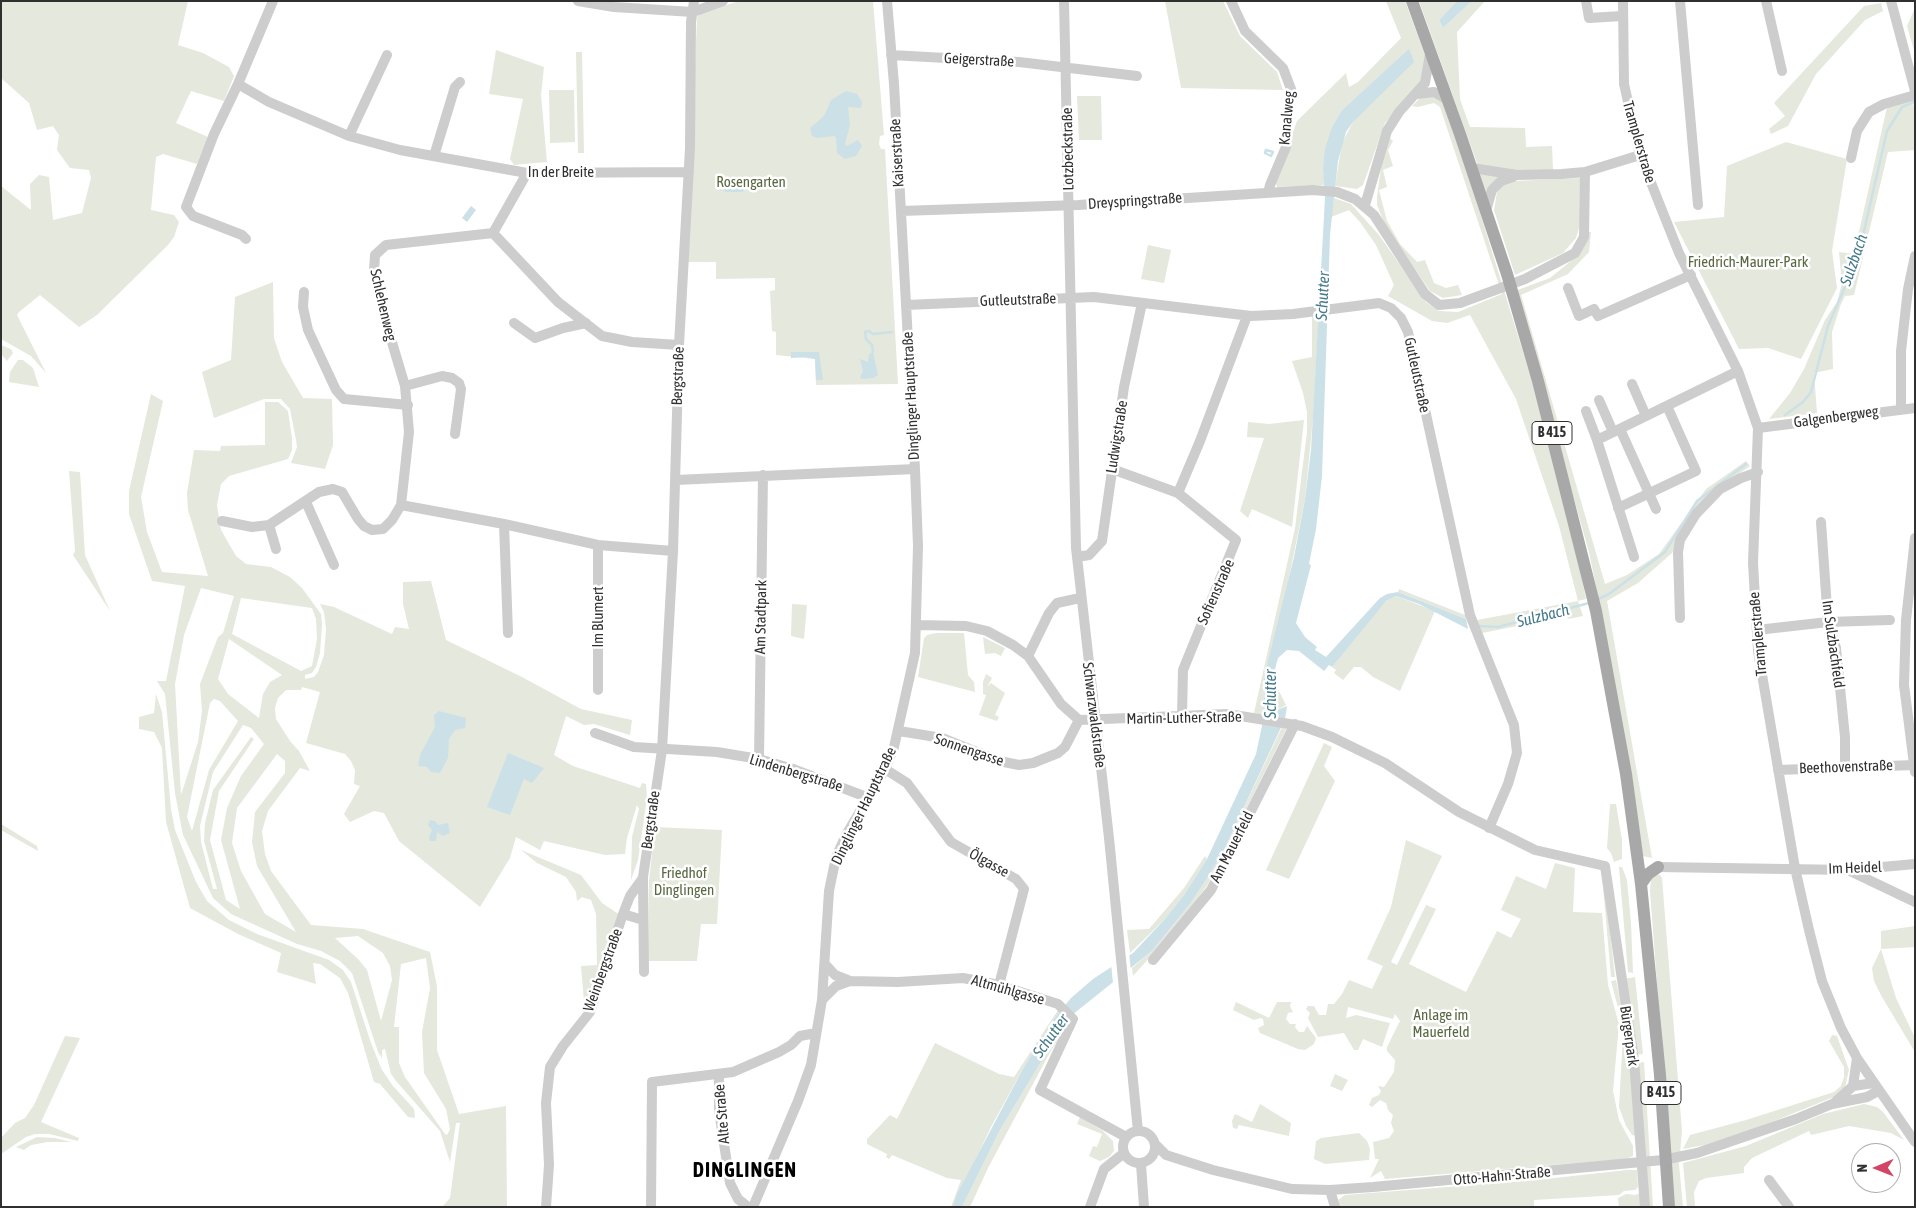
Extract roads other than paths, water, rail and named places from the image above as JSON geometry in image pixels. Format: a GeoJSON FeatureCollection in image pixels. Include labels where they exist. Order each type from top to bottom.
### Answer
{"type":"FeatureCollection","features":[{"type":"Feature","properties":{"kind":"main road","name":"B 415"},"geometry":{"type":"LineString","coordinates":[[1412,1],[1472,168],[1538,381],[1596,611],[1625,765],[1638,857],[1660,1076],[1669,1207]]}},
{"type":"Feature","properties":{"kind":"main road"},"geometry":{"type":"LineString","coordinates":[[1638,857],[1658,867],[1648,874],[1641,884]]}},
{"type":"Feature","properties":{"kind":"street"},"geometry":{"type":"LineString","coordinates":[[246,239],[242,235],[193,216],[186,207],[214,134],[238,84],[273,1]]}},
{"type":"Feature","properties":{"kind":"street"},"geometry":{"type":"LineString","coordinates":[[578,1],[614,7],[693,12],[724,1]]}},
{"type":"Feature","properties":{"kind":"street","name":"Bergstraße"},"geometry":{"type":"LineString","coordinates":[[644,972],[643,877],[662,750],[673,551],[679,345],[689,172],[691,22],[694,1]]}},
{"type":"Feature","properties":{"kind":"street","name":"Kaiserstraße"},"geometry":{"type":"LineString","coordinates":[[887,1],[892,55],[906,305]]}},
{"type":"Feature","properties":{"kind":"street","name":"Lotzbeckstraße"},"geometry":{"type":"LineString","coordinates":[[1064,1],[1071,298]]}},
{"type":"Feature","properties":{"kind":"street","name":"Kanalweg"},"geometry":{"type":"LineString","coordinates":[[1231,1],[1245,31],[1283,68],[1291,90],[1286,147],[1268,193]]}},
{"type":"Feature","properties":{"kind":"street"},"geometry":{"type":"LineString","coordinates":[[1586,1],[1589,18],[1622,16]]}},
{"type":"Feature","properties":{"kind":"street","name":"Tramplerstraße"},"geometry":{"type":"LineString","coordinates":[[1623,1],[1624,84],[1640,155],[1660,209],[1690,275],[1738,370],[1758,428],[1758,472],[1753,562],[1757,630],[1765,698],[1795,868],[1822,981],[1857,1058],[1915,1142]]}},
{"type":"Feature","properties":{"kind":"street"},"geometry":{"type":"LineString","coordinates":[[1680,1],[1698,205]]}},
{"type":"Feature","properties":{"kind":"street"},"geometry":{"type":"LineString","coordinates":[[1766,1],[1782,71]]}},
{"type":"Feature","properties":{"kind":"street"},"geometry":{"type":"LineString","coordinates":[[1892,5],[1915,91]]}},
{"type":"Feature","properties":{"kind":"street"},"geometry":{"type":"LineString","coordinates":[[1365,205],[1382,145],[1392,121],[1417,94],[1424,83],[1428,72],[1430,50]]}},
{"type":"Feature","properties":{"kind":"street"},"geometry":{"type":"LineString","coordinates":[[349,136],[387,55]]}},
{"type":"Feature","properties":{"kind":"street","name":"Geigerstraße"},"geometry":{"type":"LineString","coordinates":[[892,55],[1019,62],[1136,76]]}},
{"type":"Feature","properties":{"kind":"street"},"geometry":{"type":"LineString","coordinates":[[434,156],[455,87],[460,82]]}},
{"type":"Feature","properties":{"kind":"street","name":"In der Breite"},"geometry":{"type":"LineString","coordinates":[[238,84],[269,102],[349,136],[400,150],[527,173],[689,172]]}},
{"type":"Feature","properties":{"kind":"street"},"geometry":{"type":"LineString","coordinates":[[1417,94],[1434,92],[1448,100]]}},
{"type":"Feature","properties":{"kind":"street"},"geometry":{"type":"LineString","coordinates":[[1851,158],[1857,131],[1869,112],[1884,104],[1915,95]]}},
{"type":"Feature","properties":{"kind":"street"},"geometry":{"type":"LineString","coordinates":[[1472,168],[1517,176],[1585,172],[1640,155]]}},
{"type":"Feature","properties":{"kind":"street","name":"Dreyspringstraße"},"geometry":{"type":"LineString","coordinates":[[901,211],[1069,205],[1320,190],[1337,192],[1365,205],[1374,215],[1425,294],[1439,305],[1460,303],[1525,279],[1568,259],[1581,246],[1584,237],[1585,172]]}},
{"type":"Feature","properties":{"kind":"street"},"geometry":{"type":"LineString","coordinates":[[527,173],[493,233],[558,302],[602,336],[632,342],[679,345]]}},
{"type":"Feature","properties":{"kind":"street"},"geometry":{"type":"LineString","coordinates":[[1486,211],[1492,190],[1501,181],[1517,176]]}},
{"type":"Feature","properties":{"kind":"street","name":"Schlehenweg"},"geometry":{"type":"LineString","coordinates":[[408,405],[405,386],[376,282],[374,271],[375,255],[386,245],[493,233]]}},
{"type":"Feature","properties":{"kind":"street"},"geometry":{"type":"LineString","coordinates":[[1901,409],[1901,352],[1908,289],[1915,256]]}},
{"type":"Feature","properties":{"kind":"street"},"geometry":{"type":"LineString","coordinates":[[1568,288],[1579,316],[1594,309],[1598,316],[1690,275]]}},
{"type":"Feature","properties":{"kind":"street"},"geometry":{"type":"LineString","coordinates":[[222,521],[252,527],[269,525],[319,492],[338,490],[345,495],[364,526],[372,530],[383,529],[392,520],[401,505],[409,432],[408,405],[344,399],[336,390],[308,330],[303,307],[304,292]]}},
{"type":"Feature","properties":{"kind":"street","name":"Gutleutstraße"},"geometry":{"type":"LineString","coordinates":[[906,305],[1094,297],[1247,316],[1294,314],[1379,303],[1391,308],[1401,318],[1408,332],[1470,615],[1512,716],[1517,753],[1508,784],[1489,828]]}},
{"type":"Feature","properties":{"kind":"street","name":"Schwarzwaldstraße"},"geometry":{"type":"LineString","coordinates":[[1071,298],[1077,557],[1080,598],[1096,720],[1138,1131]]}},
{"type":"Feature","properties":{"kind":"street","name":"Ludwigstraße"},"geometry":{"type":"LineString","coordinates":[[1077,557],[1089,555],[1102,541],[1124,387],[1142,303]]}},
{"type":"Feature","properties":{"kind":"street","name":"Dinglinger Hauptstraße"},"geometry":{"type":"LineString","coordinates":[[753,1207],[804,1086],[822,1000],[829,891],[832,872],[846,836],[885,769],[899,731],[914,662],[917,625],[915,468],[906,305]]}},
{"type":"Feature","properties":{"kind":"street"},"geometry":{"type":"LineString","coordinates":[[1178,493],[1200,441],[1247,316]]}},
{"type":"Feature","properties":{"kind":"street"},"geometry":{"type":"LineString","coordinates":[[514,323],[535,338],[563,328],[586,323]]}},
{"type":"Feature","properties":{"kind":"street"},"geometry":{"type":"LineString","coordinates":[[1597,440],[1738,370]]}},
{"type":"Feature","properties":{"kind":"street"},"geometry":{"type":"LineString","coordinates":[[405,386],[442,376],[452,378],[459,383],[461,390],[455,434]]}},
{"type":"Feature","properties":{"kind":"street"},"geometry":{"type":"LineString","coordinates":[[1632,384],[1646,416]]}},
{"type":"Feature","properties":{"kind":"street"},"geometry":{"type":"LineString","coordinates":[[1599,400],[1617,431],[1656,509]]}},
{"type":"Feature","properties":{"kind":"street"},"geometry":{"type":"LineString","coordinates":[[1618,508],[1696,471],[1667,406]]}},
{"type":"Feature","properties":{"kind":"street","name":"Galgenbergweg"},"geometry":{"type":"LineString","coordinates":[[1758,428],[1915,408]]}},
{"type":"Feature","properties":{"kind":"street"},"geometry":{"type":"LineString","coordinates":[[1586,411],[1634,557]]}},
{"type":"Feature","properties":{"kind":"street"},"geometry":{"type":"LineString","coordinates":[[676,480],[763,474],[915,468]]}},
{"type":"Feature","properties":{"kind":"street","name":"Sofienstraße"},"geometry":{"type":"LineString","coordinates":[[1112,469],[1178,493],[1236,540],[1236,545],[1190,649],[1183,670],[1182,716]]}},
{"type":"Feature","properties":{"kind":"street"},"geometry":{"type":"LineString","coordinates":[[1680,618],[1678,552],[1680,540],[1696,514],[1720,489],[1758,472]]}},
{"type":"Feature","properties":{"kind":"street","name":"Am Stadtpark"},"geometry":{"type":"LineString","coordinates":[[759,759],[763,474]]}},
{"type":"Feature","properties":{"kind":"street"},"geometry":{"type":"LineString","coordinates":[[306,502],[334,565]]}},
{"type":"Feature","properties":{"kind":"street"},"geometry":{"type":"LineString","coordinates":[[401,505],[504,524],[598,546],[673,551]]}},
{"type":"Feature","properties":{"kind":"street","name":"Im Sulzbachfeld"},"geometry":{"type":"LineString","coordinates":[[1821,522],[1828,622],[1836,648],[1845,737],[1845,766]]}},
{"type":"Feature","properties":{"kind":"street"},"geometry":{"type":"LineString","coordinates":[[504,524],[508,633]]}},
{"type":"Feature","properties":{"kind":"street"},"geometry":{"type":"LineString","coordinates":[[269,525],[276,549]]}},
{"type":"Feature","properties":{"kind":"street"},"geometry":{"type":"LineString","coordinates":[[1914,769],[1904,685],[1906,627],[1915,538]]}},
{"type":"Feature","properties":{"kind":"street","name":"Im Blumert"},"geometry":{"type":"LineString","coordinates":[[598,546],[598,690]]}},
{"type":"Feature","properties":{"kind":"street"},"geometry":{"type":"LineString","coordinates":[[1028,656],[1049,613],[1057,603],[1080,598]]}},
{"type":"Feature","properties":{"kind":"street"},"geometry":{"type":"LineString","coordinates":[[1757,630],[1828,622],[1890,620]]}},
{"type":"Feature","properties":{"kind":"street"},"geometry":{"type":"LineString","coordinates":[[917,625],[966,626],[987,631],[1028,656],[1060,704],[1079,720]]}},
{"type":"Feature","properties":{"kind":"street","name":"Martin-Luther-Straße"},"geometry":{"type":"LineString","coordinates":[[1079,720],[1228,714],[1291,723],[1332,737],[1385,763],[1459,812],[1535,850],[1605,866]]}},
{"type":"Feature","properties":{"kind":"street","name":"Sonnengasse"},"geometry":{"type":"LineString","coordinates":[[899,731],[942,738],[999,761],[1019,765],[1033,764],[1058,753],[1065,747],[1079,720]]}},
{"type":"Feature","properties":{"kind":"street","name":"Am Mauerfeld"},"geometry":{"type":"LineString","coordinates":[[1153,960],[1211,890],[1291,723]]}},
{"type":"Feature","properties":{"kind":"street"},"geometry":{"type":"LineString","coordinates":[[595,733],[634,747],[662,750]]}},
{"type":"Feature","properties":{"kind":"street","name":"Lindenbergstraße"},"geometry":{"type":"LineString","coordinates":[[662,750],[717,752],[759,759],[793,769],[869,798]]}},
{"type":"Feature","properties":{"kind":"street","name":"Beethovenstraße"},"geometry":{"type":"LineString","coordinates":[[1778,770],[1845,766],[1914,769]]}},
{"type":"Feature","properties":{"kind":"street","name":"Ölgasse"},"geometry":{"type":"LineString","coordinates":[[885,769],[907,783],[951,842],[1016,879],[1024,889],[999,985]]}},
{"type":"Feature","properties":{"kind":"street","name":"Im Heidel"},"geometry":{"type":"LineString","coordinates":[[1795,868],[1849,870],[1915,864]]}},
{"type":"Feature","properties":{"kind":"street","name":"Bürgerpark"},"geometry":{"type":"LineString","coordinates":[[1605,866],[1634,1060],[1645,1207]]}},
{"type":"Feature","properties":{"kind":"street"},"geometry":{"type":"LineString","coordinates":[[1658,867],[1795,868]]}},
{"type":"Feature","properties":{"kind":"street"},"geometry":{"type":"LineString","coordinates":[[1849,870],[1915,902]]}},
{"type":"Feature","properties":{"kind":"street","name":"Weinbergstraße"},"geometry":{"type":"LineString","coordinates":[[546,1207],[549,1165],[546,1103],[550,1067],[563,1046],[590,1012],[630,896],[643,877]]}},
{"type":"Feature","properties":{"kind":"street"},"geometry":{"type":"LineString","coordinates":[[623,914],[643,920]]}},
{"type":"Feature","properties":{"kind":"street","name":"Altmühlgasse"},"geometry":{"type":"LineString","coordinates":[[825,964],[835,976],[850,981],[898,982],[963,978],[999,985],[1058,1004],[1072,1018],[1040,1090],[1126,1137]]}},
{"type":"Feature","properties":{"kind":"street"},"geometry":{"type":"LineString","coordinates":[[822,1000],[836,986],[850,981]]}},
{"type":"Feature","properties":{"kind":"street","name":"Alte Straße"},"geometry":{"type":"LineString","coordinates":[[652,1207],[652,1082],[719,1074],[744,1067],[791,1045],[800,1036],[816,1033]]}},
{"type":"Feature","properties":{"kind":"street"},"geometry":{"type":"LineString","coordinates":[[1857,1058],[1853,1086],[1876,1087]]}},
{"type":"Feature","properties":{"kind":"street","name":"Alte Straße"},"geometry":{"type":"LineString","coordinates":[[719,1074],[719,1111],[730,1182],[738,1199],[748,1207]]}},
{"type":"Feature","properties":{"kind":"street","name":"Otto-Hahn-Straße"},"geometry":{"type":"LineString","coordinates":[[1832,1104],[1853,1086]]}},
{"type":"Feature","properties":{"kind":"street","name":"Otto-Hahn-Straße"},"geometry":{"type":"LineString","coordinates":[[1153,1157],[1166,1155],[1260,1182],[1292,1189],[1330,1190],[1626,1164],[1697,1153],[1796,1119],[1832,1104],[1867,1097],[1876,1087]]}},
{"type":"Feature","properties":{"kind":"street"},"geometry":{"type":"LineString","coordinates":[[1138,1131],[1152,1136],[1156,1145],[1153,1157],[1141,1164],[1130,1162],[1124,1153],[1126,1137],[1138,1131]]}},
{"type":"Feature","properties":{"kind":"street","name":"Otto-Hahn-Straße"},"geometry":{"type":"LineString","coordinates":[[1156,1145],[1166,1155]]}},
{"type":"Feature","properties":{"kind":"street"},"geometry":{"type":"LineString","coordinates":[[1090,1207],[1104,1169],[1124,1153]]}},
{"type":"Feature","properties":{"kind":"street"},"geometry":{"type":"LineString","coordinates":[[1141,1164],[1144,1207]]}},
{"type":"Feature","properties":{"kind":"street"},"geometry":{"type":"LineString","coordinates":[[1769,1180],[1788,1207]]}},
{"type":"Feature","properties":{"kind":"street"},"geometry":{"type":"LineString","coordinates":[[1330,1190],[1335,1207]]}},
{"type":"Feature","properties":{"kind":"water"},"geometry":{"type":"Polygon","coordinates":[[[1457,1],[1472,1],[1443,28],[1439,20],[1457,1]]]}},
{"type":"Feature","properties":{"kind":"water","name":"Schutter"},"geometry":{"type":"Polygon","coordinates":[[[1409,49],[1414,62],[1353,122],[1346,132],[1338,161],[1330,235],[1322,476],[1316,529],[1309,564],[1311,565],[1296,623],[1305,637],[1317,647],[1315,650],[1326,657],[1380,598],[1387,594],[1398,592],[1466,619],[1468,629],[1419,604],[1396,596],[1386,601],[1332,667],[1329,665],[1324,671],[1299,651],[1287,650],[1278,658],[1273,677],[1273,707],[1277,710],[1287,706],[1285,719],[1224,850],[1190,904],[1152,951],[1067,1019],[1000,1130],[962,1207],[953,1207],[957,1194],[1025,1065],[1057,1015],[1071,998],[1093,979],[1133,953],[1184,895],[1207,859],[1256,754],[1263,721],[1264,677],[1294,557],[1305,499],[1311,450],[1325,198],[1323,168],[1325,149],[1332,127],[1341,111],[1409,49]]]}},
{"type":"Feature","properties":{"kind":"water"},"geometry":{"type":"Polygon","coordinates":[[[846,91],[857,94],[862,102],[861,108],[848,107],[850,125],[845,144],[847,146],[858,140],[862,146],[856,156],[845,159],[837,153],[836,138],[834,136],[817,138],[812,136],[810,128],[824,116],[831,100],[846,91]]]}},
{"type":"Feature","properties":{"kind":"water"},"geometry":{"type":"Polygon","coordinates":[[[471,206],[476,210],[467,222],[462,218],[471,206]]]}},
{"type":"Feature","properties":{"kind":"water"},"geometry":{"type":"Polygon","coordinates":[[[791,352],[819,352],[823,380],[816,380],[815,359],[806,357],[791,358],[791,352]]]}},
{"type":"Feature","properties":{"kind":"water"},"geometry":{"type":"Polygon","coordinates":[[[873,352],[878,375],[873,378],[862,379],[860,377],[863,371],[860,359],[868,362],[869,354],[873,352]]]}},
{"type":"Feature","properties":{"kind":"water"},"geometry":{"type":"Polygon","coordinates":[[[439,711],[466,718],[465,728],[455,730],[449,739],[448,758],[440,773],[431,772],[427,767],[418,766],[420,755],[435,727],[434,715],[439,711]]]}},
{"type":"Feature","properties":{"kind":"water"},"geometry":{"type":"Polygon","coordinates":[[[508,753],[544,768],[532,783],[524,779],[510,815],[487,807],[508,753]]]}},
{"type":"Feature","properties":{"kind":"water"},"geometry":{"type":"Polygon","coordinates":[[[430,820],[435,821],[438,825],[448,823],[450,833],[443,836],[437,832],[436,841],[430,841],[429,837],[432,830],[428,825],[430,820]]]}},
{"type":"Feature","properties":{"kind":"waterway","name":"Sulzbach"},"geometry":{"type":"LineString","coordinates":[[1785,415],[1803,402],[1811,392],[1828,326],[1858,257],[1887,131],[1902,107],[1914,102]]}},
{"type":"Feature","properties":{"kind":"waterway"},"geometry":{"type":"LineString","coordinates":[[1266,150],[1273,152],[1271,156],[1265,153],[1266,150]]}},
{"type":"Feature","properties":{"kind":"waterway"},"geometry":{"type":"LineString","coordinates":[[727,188],[741,188]]}},
{"type":"Feature","properties":{"kind":"waterway"},"geometry":{"type":"LineString","coordinates":[[873,352],[872,345],[866,339],[865,332],[869,331],[873,334],[892,332]]}},
{"type":"Feature","properties":{"kind":"waterway","name":"Sulzbach"},"geometry":{"type":"LineString","coordinates":[[1596,600],[1609,594],[1665,552],[1697,501],[1746,464]]}},
{"type":"Feature","properties":{"kind":"waterway","name":"Sulzbach"},"geometry":{"type":"LineString","coordinates":[[1478,626],[1498,627],[1589,603]]}},
{"type":"Feature","properties":{"kind":"district","name":"DINGLINGEN"},"geometry":{"type":"Point","coordinates":[745,1171]}},
{"type":"Feature","properties":{"kind":"park label","name":"Rosengarten"},"geometry":{"type":"Point","coordinates":[751,182]}},
{"type":"Feature","properties":{"kind":"park label","name":"Friedrich-Maurer-Park"},"geometry":{"type":"Point","coordinates":[1748,262]}},
{"type":"Feature","properties":{"kind":"park label","name":"Friedhof Dinglingen"},"geometry":{"type":"Point","coordinates":[684,882]}},
{"type":"Feature","properties":{"kind":"park label","name":"Anlage im Mauerfeld"},"geometry":{"type":"Point","coordinates":[1441,1024]}}]}
